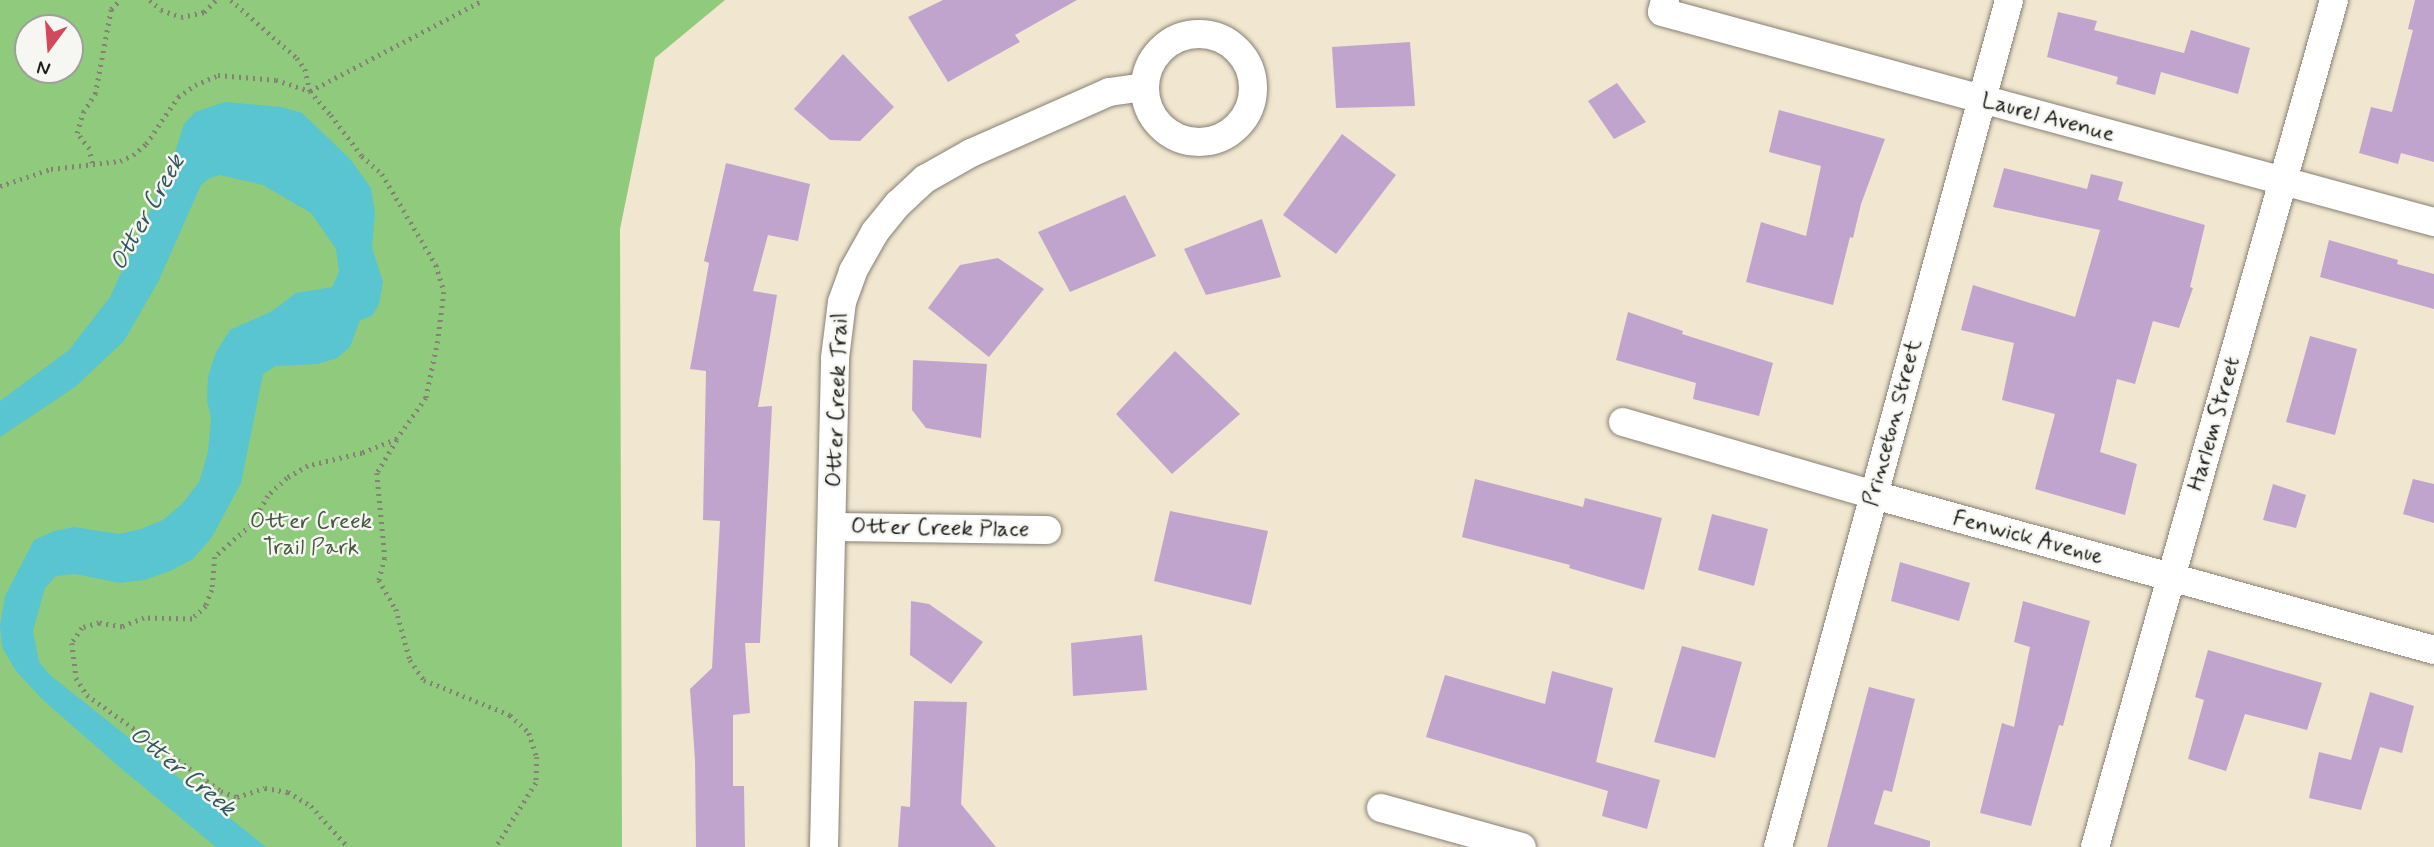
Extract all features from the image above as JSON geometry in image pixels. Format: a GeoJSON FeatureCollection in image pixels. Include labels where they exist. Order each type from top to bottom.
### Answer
{"type":"FeatureCollection","features":[{"type":"Feature","properties":{"kind":"street","name":"Princeton Street"},"geometry":{"type":"LineString","coordinates":[[1778,847],[2009,0]]}},
{"type":"Feature","properties":{"kind":"street","name":"Harlem Street"},"geometry":{"type":"LineString","coordinates":[[2095,847],[2334,0]]}},
{"type":"Feature","properties":{"kind":"street","name":"Laurel Avenue"},"geometry":{"type":"LineString","coordinates":[[1664,6],[1982,100],[2434,222]]}},
{"type":"Feature","properties":{"kind":"street","name":"Otter Creek Trail"},"geometry":{"type":"LineString","coordinates":[[824,847],[836,331],[853,271],[875,232],[898,204],[925,179],[947,165],[1109,92],[1145,87]]}},
{"type":"Feature","properties":{"kind":"street","name":"Fenwick Avenue"},"geometry":{"type":"LineString","coordinates":[[1623,422],[1874,495],[2434,650]]}},
{"type":"Feature","properties":{"kind":"street","name":"Otter Creek Place"},"geometry":{"type":"LineString","coordinates":[[833,527],[1047,530]]}},
{"type":"Feature","properties":{"kind":"street"},"geometry":{"type":"LineString","coordinates":[[1381,808],[1522,847]]}},
{"type":"Feature","properties":{"kind":"path"},"geometry":{"type":"LineString","coordinates":[[92,163],[89,149],[77,133],[83,112],[95,94],[111,9],[120,0]]}},
{"type":"Feature","properties":{"kind":"path"},"geometry":{"type":"LineString","coordinates":[[150,0],[161,10],[181,18],[204,12],[216,0]]}},
{"type":"Feature","properties":{"kind":"path"},"geometry":{"type":"LineString","coordinates":[[231,0],[297,58],[305,69],[310,91],[362,156],[382,174],[436,265],[444,292],[438,341],[426,398],[377,473],[385,558],[379,580],[396,609],[410,660],[424,680],[510,715],[529,733],[537,757],[536,783],[496,847]]}},
{"type":"Feature","properties":{"kind":"path"},"geometry":{"type":"LineString","coordinates":[[0,186],[51,169],[78,168],[92,163],[120,161],[133,155],[146,145],[178,97],[195,85],[218,75],[276,80],[310,91],[483,0]]}},
{"type":"Feature","properties":{"kind":"path"},"geometry":{"type":"LineString","coordinates":[[348,847],[311,806],[288,792],[265,788],[237,797],[221,790],[87,695],[76,678],[72,643],[82,628],[99,624],[122,627],[144,618],[192,619],[205,606],[212,590],[215,556],[251,525],[268,496],[287,478],[308,466],[362,453],[397,439]]}},
{"type":"Feature","properties":{"kind":"green space","name":"Otter Creek Trail Park"},"geometry":{"type":"Polygon","coordinates":[[[0,0],[725,0],[655,58],[620,229],[622,847],[0,847],[0,0]]]}},
{"type":"Feature","properties":{"kind":"water"},"geometry":{"type":"Polygon","coordinates":[[[225,102],[282,107],[302,113],[350,159],[371,188],[375,213],[372,248],[383,282],[379,304],[372,316],[360,320],[350,347],[337,358],[318,364],[276,366],[263,374],[241,483],[212,537],[193,559],[144,580],[120,583],[75,574],[56,576],[45,588],[33,631],[39,662],[50,675],[266,847],[216,847],[123,770],[43,700],[16,671],[2,647],[0,625],[5,596],[34,540],[54,531],[74,527],[119,534],[141,529],[163,520],[182,504],[199,482],[208,452],[211,419],[207,400],[208,377],[215,354],[230,330],[272,311],[296,293],[332,287],[339,272],[336,249],[311,213],[263,185],[220,175],[210,178],[201,185],[159,280],[124,341],[75,387],[0,437],[0,401],[69,350],[110,297],[170,168],[184,124],[195,112],[225,102]]]}},
{"type":"Feature","properties":{"kind":"building"},"geometry":{"type":"Polygon","coordinates":[[[943,0],[1077,0],[1015,35],[1020,42],[948,82],[908,17],[943,0]]]}},
{"type":"Feature","properties":{"kind":"building"},"geometry":{"type":"Polygon","coordinates":[[[2415,0],[2434,0],[2434,162],[2401,153],[2398,164],[2359,153],[2371,107],[2392,112],[2413,30],[2408,29],[2415,0]]]}},
{"type":"Feature","properties":{"kind":"building"},"geometry":{"type":"Polygon","coordinates":[[[2058,12],[2097,21],[2094,30],[2184,53],[2191,30],[2250,48],[2238,94],[2161,72],[2155,95],[2116,84],[2118,77],[2047,57],[2058,12]]]}},
{"type":"Feature","properties":{"kind":"building"},"geometry":{"type":"Polygon","coordinates":[[[1410,42],[1415,106],[1336,108],[1332,47],[1410,42]]]}},
{"type":"Feature","properties":{"kind":"building"},"geometry":{"type":"Polygon","coordinates":[[[843,54],[894,107],[860,141],[830,140],[794,109],[843,54]]]}},
{"type":"Feature","properties":{"kind":"building"},"geometry":{"type":"Polygon","coordinates":[[[1617,83],[1646,122],[1614,139],[1588,101],[1617,83]]]}},
{"type":"Feature","properties":{"kind":"building"},"geometry":{"type":"Polygon","coordinates":[[[1779,110],[1885,139],[1861,204],[1853,238],[1850,237],[1833,305],[1746,282],[1761,222],[1806,236],[1821,166],[1769,152],[1779,110]]]}},
{"type":"Feature","properties":{"kind":"building"},"geometry":{"type":"Polygon","coordinates":[[[1342,134],[1396,175],[1336,254],[1283,215],[1342,134]]]}},
{"type":"Feature","properties":{"kind":"building"},"geometry":{"type":"Polygon","coordinates":[[[726,163],[810,184],[798,241],[768,235],[753,291],[777,295],[758,407],[772,406],[760,643],[745,643],[750,713],[733,715],[733,786],[744,786],[745,847],[696,847],[695,760],[690,689],[712,668],[720,521],[703,520],[706,371],[690,369],[709,263],[704,261],[726,163]]]}},
{"type":"Feature","properties":{"kind":"building"},"geometry":{"type":"Polygon","coordinates":[[[2004,168],[2087,189],[2091,174],[2123,182],[2118,200],[2205,225],[2190,287],[2193,288],[2179,328],[2153,321],[2135,384],[2117,379],[2100,452],[2137,464],[2125,515],[2035,489],[2055,414],[2002,400],[2014,343],[1961,330],[1973,285],[2075,317],[2100,230],[1993,207],[2004,168]]]}},
{"type":"Feature","properties":{"kind":"building"},"geometry":{"type":"Polygon","coordinates":[[[1125,195],[1156,256],[1070,292],[1038,232],[1125,195]]]}},
{"type":"Feature","properties":{"kind":"building"},"geometry":{"type":"Polygon","coordinates":[[[1262,219],[1281,277],[1206,295],[1184,249],[1262,219]]]}},
{"type":"Feature","properties":{"kind":"building"},"geometry":{"type":"Polygon","coordinates":[[[2329,240],[2398,260],[2397,264],[2434,274],[2434,309],[2320,277],[2329,240]]]}},
{"type":"Feature","properties":{"kind":"building"},"geometry":{"type":"Polygon","coordinates":[[[998,258],[1044,289],[989,357],[928,308],[960,265],[998,258]]]}},
{"type":"Feature","properties":{"kind":"building"},"geometry":{"type":"Polygon","coordinates":[[[1628,312],[1683,331],[1682,334],[1773,363],[1759,416],[1693,399],[1696,383],[1616,360],[1628,312]]]}},
{"type":"Feature","properties":{"kind":"building"},"geometry":{"type":"Polygon","coordinates":[[[2310,336],[2357,349],[2335,435],[2286,422],[2310,336]]]}},
{"type":"Feature","properties":{"kind":"building"},"geometry":{"type":"Polygon","coordinates":[[[1175,351],[1240,414],[1172,474],[1116,414],[1175,351]]]}},
{"type":"Feature","properties":{"kind":"building"},"geometry":{"type":"Polygon","coordinates":[[[913,360],[987,364],[981,438],[926,428],[912,410],[913,360]]]}},
{"type":"Feature","properties":{"kind":"building"},"geometry":{"type":"Polygon","coordinates":[[[1475,479],[1583,507],[1585,498],[1662,518],[1644,590],[1569,568],[1570,565],[1462,537],[1475,479]]]}},
{"type":"Feature","properties":{"kind":"building"},"geometry":{"type":"Polygon","coordinates":[[[2413,479],[2434,484],[2434,523],[2403,514],[2413,479]]]}},
{"type":"Feature","properties":{"kind":"building"},"geometry":{"type":"Polygon","coordinates":[[[2273,484],[2306,495],[2296,528],[2263,520],[2273,484]]]}},
{"type":"Feature","properties":{"kind":"building"},"geometry":{"type":"Polygon","coordinates":[[[1170,511],[1268,531],[1251,605],[1154,581],[1170,511]]]}},
{"type":"Feature","properties":{"kind":"building"},"geometry":{"type":"Polygon","coordinates":[[[1712,514],[1768,529],[1754,586],[1698,570],[1712,514]]]}},
{"type":"Feature","properties":{"kind":"building"},"geometry":{"type":"Polygon","coordinates":[[[1900,562],[1970,583],[1959,621],[1891,601],[1900,562]]]}},
{"type":"Feature","properties":{"kind":"building"},"geometry":{"type":"Polygon","coordinates":[[[911,601],[929,604],[983,642],[951,684],[910,655],[911,601]]]}},
{"type":"Feature","properties":{"kind":"building"},"geometry":{"type":"Polygon","coordinates":[[[2023,601],[2090,621],[2063,726],[2059,725],[2031,826],[1980,813],[2002,723],[2014,727],[2030,647],[2014,642],[2023,601]]]}},
{"type":"Feature","properties":{"kind":"building"},"geometry":{"type":"Polygon","coordinates":[[[1142,635],[1147,690],[1073,696],[1071,643],[1142,635]]]}},
{"type":"Feature","properties":{"kind":"building"},"geometry":{"type":"Polygon","coordinates":[[[1682,646],[1742,662],[1715,758],[1654,742],[1682,646]]]}},
{"type":"Feature","properties":{"kind":"building"},"geometry":{"type":"Polygon","coordinates":[[[2208,650],[2322,683],[2307,730],[2245,714],[2226,771],[2188,759],[2204,700],[2195,697],[2208,650]]]}},
{"type":"Feature","properties":{"kind":"building"},"geometry":{"type":"Polygon","coordinates":[[[1552,671],[1613,688],[1596,762],[1660,780],[1647,829],[1602,816],[1608,791],[1426,737],[1445,675],[1545,704],[1552,671]]]}},
{"type":"Feature","properties":{"kind":"building"},"geometry":{"type":"Polygon","coordinates":[[[1869,687],[1915,699],[1892,792],[1884,790],[1874,824],[1930,841],[1930,847],[1827,847],[1869,687]]]}},
{"type":"Feature","properties":{"kind":"building"},"geometry":{"type":"Polygon","coordinates":[[[2370,692],[2414,706],[2402,753],[2380,747],[2361,810],[2309,798],[2319,752],[2351,760],[2370,692]]]}},
{"type":"Feature","properties":{"kind":"building"},"geometry":{"type":"Polygon","coordinates":[[[914,701],[967,702],[961,804],[996,847],[898,847],[901,806],[910,807],[914,701]]]}},
{"type":"Feature","properties":{"kind":"water label","name":"Otter Creek"},"geometry":{"type":"Point","coordinates":[148,213]}},
{"type":"Feature","properties":{"kind":"water label","name":"Otter Creek"},"geometry":{"type":"Point","coordinates":[182,772]}}]}
